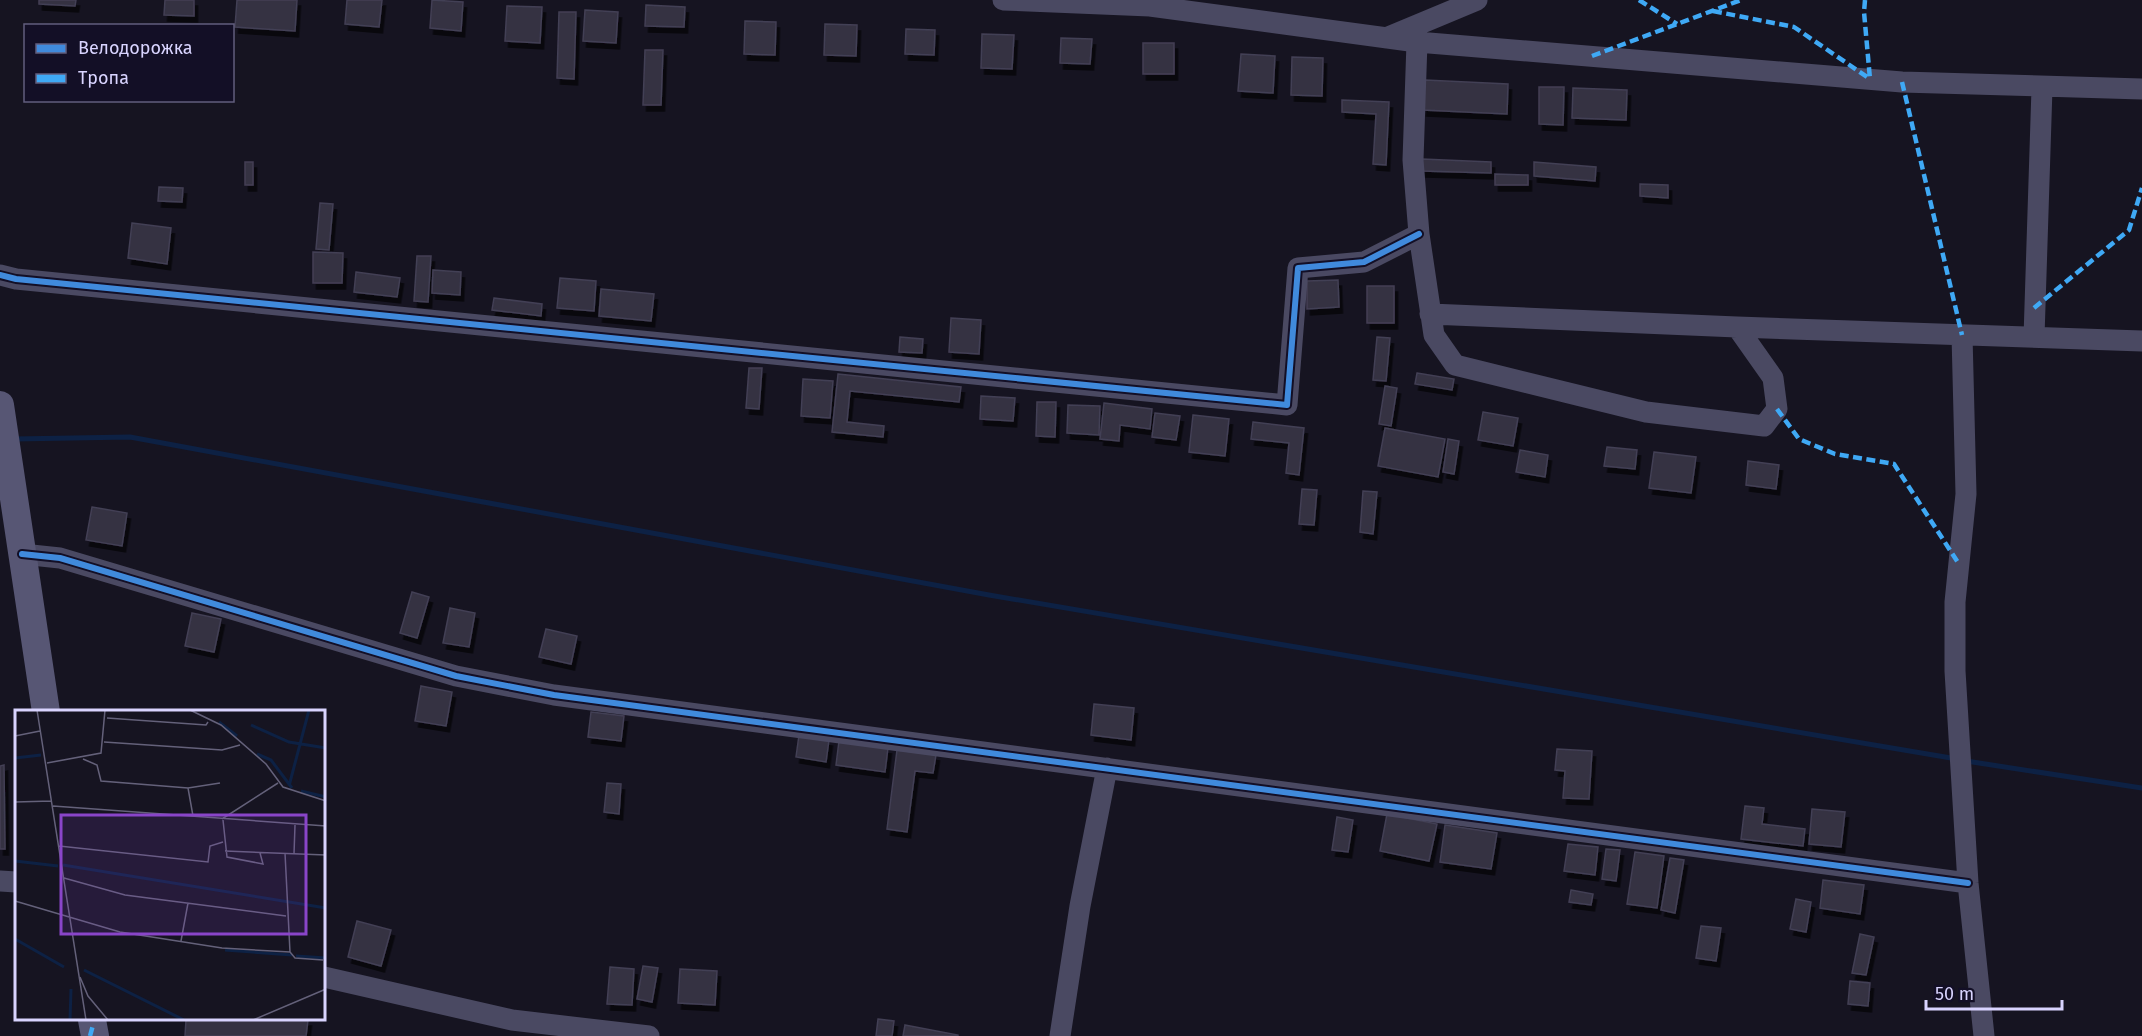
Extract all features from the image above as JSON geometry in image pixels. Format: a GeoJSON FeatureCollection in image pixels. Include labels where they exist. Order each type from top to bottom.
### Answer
{"type":"FeatureCollection","features":[{"type":"Feature","properties":{"kind":"main road"},"geometry":{"type":"LineString","coordinates":[[0,405],[46,710]]}},
{"type":"Feature","properties":{"kind":"main road"},"geometry":{"type":"LineString","coordinates":[[92,1021],[95,1036]]}},
{"type":"Feature","properties":{"kind":"street"},"geometry":{"type":"LineString","coordinates":[[1003,0],[1149,3],[1417,42],[1902,82],[2042,88],[2142,89]]}},
{"type":"Feature","properties":{"kind":"street"},"geometry":{"type":"LineString","coordinates":[[1385,38],[1477,0]]}},
{"type":"Feature","properties":{"kind":"street"},"geometry":{"type":"LineString","coordinates":[[1417,42],[1413,160],[1419,234],[1434,336],[1455,365],[1646,412],[1764,426],[1777,410],[1773,378],[1737,327]]}},
{"type":"Feature","properties":{"kind":"street"},"geometry":{"type":"LineString","coordinates":[[2034,337],[2042,88]]}},
{"type":"Feature","properties":{"kind":"street"},"geometry":{"type":"LineString","coordinates":[[0,275],[40,281],[1287,405],[1298,268],[1364,261],[1419,234]]}},
{"type":"Feature","properties":{"kind":"street"},"geometry":{"type":"LineString","coordinates":[[1430,314],[2142,341]]}},
{"type":"Feature","properties":{"kind":"street"},"geometry":{"type":"LineString","coordinates":[[1962,335],[1966,494],[1955,602],[1955,671],[1968,883],[1984,1036]]}},
{"type":"Feature","properties":{"kind":"street"},"geometry":{"type":"LineString","coordinates":[[22,554],[60,558],[467,678],[554,694],[1968,883]]}},
{"type":"Feature","properties":{"kind":"street"},"geometry":{"type":"LineString","coordinates":[[1060,1036],[1080,906],[1107,768]]}},
{"type":"Feature","properties":{"kind":"street"},"geometry":{"type":"LineString","coordinates":[[0,881],[15,882]]}},
{"type":"Feature","properties":{"kind":"street"},"geometry":{"type":"LineString","coordinates":[[326,977],[512,1020],[649,1036]]}},
{"type":"Feature","properties":{"kind":"building"},"geometry":{"type":"Polygon","coordinates":[[[39,0],[76,0],[75,6],[39,4],[39,0]]]}},
{"type":"Feature","properties":{"kind":"building"},"geometry":{"type":"Polygon","coordinates":[[[165,0],[194,0],[194,16],[164,15],[165,0]]]}},
{"type":"Feature","properties":{"kind":"building"},"geometry":{"type":"Polygon","coordinates":[[[237,0],[297,0],[295,31],[235,27],[237,0]]]}},
{"type":"Feature","properties":{"kind":"building"},"geometry":{"type":"Polygon","coordinates":[[[347,0],[382,0],[379,27],[345,24],[347,0]]]}},
{"type":"Feature","properties":{"kind":"building"},"geometry":{"type":"Polygon","coordinates":[[[432,0],[463,2],[461,31],[430,28],[432,0]]]}},
{"type":"Feature","properties":{"kind":"building"},"geometry":{"type":"Polygon","coordinates":[[[646,5],[685,7],[684,27],[645,26],[646,5]]]}},
{"type":"Feature","properties":{"kind":"building"},"geometry":{"type":"Polygon","coordinates":[[[507,6],[542,7],[540,43],[505,41],[507,6]]]}},
{"type":"Feature","properties":{"kind":"building"},"geometry":{"type":"Polygon","coordinates":[[[585,10],[618,12],[616,43],[583,41],[585,10]]]}},
{"type":"Feature","properties":{"kind":"building"},"geometry":{"type":"Polygon","coordinates":[[[559,12],[576,12],[574,79],[557,78],[559,12]]]}},
{"type":"Feature","properties":{"kind":"building"},"geometry":{"type":"Polygon","coordinates":[[[745,21],[776,22],[775,55],[744,54],[745,21]]]}},
{"type":"Feature","properties":{"kind":"building"},"geometry":{"type":"Polygon","coordinates":[[[825,24],[857,25],[856,56],[824,55],[825,24]]]}},
{"type":"Feature","properties":{"kind":"building"},"geometry":{"type":"Polygon","coordinates":[[[906,29],[935,30],[934,55],[905,54],[906,29]]]}},
{"type":"Feature","properties":{"kind":"building"},"geometry":{"type":"Polygon","coordinates":[[[982,34],[1014,35],[1012,69],[981,68],[982,34]]]}},
{"type":"Feature","properties":{"kind":"building"},"geometry":{"type":"Polygon","coordinates":[[[1061,38],[1092,39],[1090,64],[1060,63],[1061,38]]]}},
{"type":"Feature","properties":{"kind":"building"},"geometry":{"type":"Polygon","coordinates":[[[1143,43],[1174,43],[1174,74],[1143,74],[1143,43]]]}},
{"type":"Feature","properties":{"kind":"building"},"geometry":{"type":"Polygon","coordinates":[[[645,50],[663,50],[661,105],[643,105],[645,50]]]}},
{"type":"Feature","properties":{"kind":"building"},"geometry":{"type":"Polygon","coordinates":[[[1241,54],[1275,56],[1273,93],[1238,91],[1241,54]]]}},
{"type":"Feature","properties":{"kind":"building"},"geometry":{"type":"Polygon","coordinates":[[[1292,57],[1323,58],[1322,96],[1291,95],[1292,57]]]}},
{"type":"Feature","properties":{"kind":"building"},"geometry":{"type":"Polygon","coordinates":[[[1425,80],[1508,84],[1507,114],[1423,110],[1425,80]]]}},
{"type":"Feature","properties":{"kind":"building"},"geometry":{"type":"Polygon","coordinates":[[[1539,87],[1564,87],[1563,125],[1539,124],[1539,87]]]}},
{"type":"Feature","properties":{"kind":"building"},"geometry":{"type":"Polygon","coordinates":[[[1573,88],[1627,90],[1626,120],[1572,118],[1573,88]]]}},
{"type":"Feature","properties":{"kind":"building"},"geometry":{"type":"Polygon","coordinates":[[[1342,100],[1389,102],[1386,165],[1373,164],[1376,114],[1342,112],[1342,100]]]}},
{"type":"Feature","properties":{"kind":"building"},"geometry":{"type":"Polygon","coordinates":[[[1422,159],[1491,162],[1491,173],[1422,171],[1422,159]]]}},
{"type":"Feature","properties":{"kind":"building"},"geometry":{"type":"Polygon","coordinates":[[[245,162],[253,162],[253,185],[245,185],[245,162]]]}},
{"type":"Feature","properties":{"kind":"building"},"geometry":{"type":"Polygon","coordinates":[[[1534,162],[1596,167],[1595,181],[1534,176],[1534,162]]]}},
{"type":"Feature","properties":{"kind":"building"},"geometry":{"type":"Polygon","coordinates":[[[1495,174],[1528,175],[1528,185],[1495,185],[1495,174]]]}},
{"type":"Feature","properties":{"kind":"building"},"geometry":{"type":"Polygon","coordinates":[[[1640,184],[1668,185],[1668,198],[1640,196],[1640,184]]]}},
{"type":"Feature","properties":{"kind":"building"},"geometry":{"type":"Polygon","coordinates":[[[159,187],[183,188],[182,202],[158,201],[159,187]]]}},
{"type":"Feature","properties":{"kind":"building"},"geometry":{"type":"Polygon","coordinates":[[[320,203],[333,204],[329,250],[316,249],[320,203]]]}},
{"type":"Feature","properties":{"kind":"building"},"geometry":{"type":"Polygon","coordinates":[[[132,223],[171,228],[167,264],[128,258],[132,223]]]}},
{"type":"Feature","properties":{"kind":"building"},"geometry":{"type":"Polygon","coordinates":[[[313,252],[343,253],[342,283],[313,283],[313,252]]]}},
{"type":"Feature","properties":{"kind":"building"},"geometry":{"type":"Polygon","coordinates":[[[417,256],[431,256],[428,302],[414,301],[417,256]]]}},
{"type":"Feature","properties":{"kind":"building"},"geometry":{"type":"Polygon","coordinates":[[[433,270],[461,272],[460,295],[432,293],[433,270]]]}},
{"type":"Feature","properties":{"kind":"building"},"geometry":{"type":"Polygon","coordinates":[[[356,272],[400,278],[397,297],[354,292],[356,272]]]}},
{"type":"Feature","properties":{"kind":"building"},"geometry":{"type":"Polygon","coordinates":[[[560,278],[596,281],[594,311],[557,308],[560,278]]]}},
{"type":"Feature","properties":{"kind":"building"},"geometry":{"type":"Polygon","coordinates":[[[1338,280],[1339,307],[1307,309],[1307,281],[1338,280]]]}},
{"type":"Feature","properties":{"kind":"building"},"geometry":{"type":"Polygon","coordinates":[[[1367,286],[1394,286],[1394,323],[1367,323],[1367,286]]]}},
{"type":"Feature","properties":{"kind":"building"},"geometry":{"type":"Polygon","coordinates":[[[601,289],[654,294],[651,321],[599,316],[601,289]]]}},
{"type":"Feature","properties":{"kind":"building"},"geometry":{"type":"Polygon","coordinates":[[[494,298],[542,304],[541,316],[492,310],[494,298]]]}},
{"type":"Feature","properties":{"kind":"building"},"geometry":{"type":"Polygon","coordinates":[[[951,318],[981,320],[979,354],[949,352],[951,318]]]}},
{"type":"Feature","properties":{"kind":"building"},"geometry":{"type":"Polygon","coordinates":[[[900,337],[923,339],[922,353],[899,352],[900,337]]]}},
{"type":"Feature","properties":{"kind":"building"},"geometry":{"type":"Polygon","coordinates":[[[1377,337],[1390,338],[1386,381],[1373,380],[1377,337]]]}},
{"type":"Feature","properties":{"kind":"building"},"geometry":{"type":"Polygon","coordinates":[[[749,368],[762,368],[759,409],[746,408],[749,368]]]}},
{"type":"Feature","properties":{"kind":"building"},"geometry":{"type":"Polygon","coordinates":[[[1417,373],[1454,379],[1452,390],[1415,384],[1417,373]]]}},
{"type":"Feature","properties":{"kind":"building"},"geometry":{"type":"Polygon","coordinates":[[[838,374],[961,387],[959,402],[850,391],[847,422],[884,426],[883,437],[832,432],[838,374]]]}},
{"type":"Feature","properties":{"kind":"building"},"geometry":{"type":"Polygon","coordinates":[[[803,379],[833,381],[830,418],[801,416],[803,379]]]}},
{"type":"Feature","properties":{"kind":"building"},"geometry":{"type":"Polygon","coordinates":[[[1385,386],[1397,388],[1391,426],[1379,424],[1385,386]]]}},
{"type":"Feature","properties":{"kind":"building"},"geometry":{"type":"Polygon","coordinates":[[[981,396],[1015,398],[1013,421],[980,419],[981,396]]]}},
{"type":"Feature","properties":{"kind":"building"},"geometry":{"type":"Polygon","coordinates":[[[1037,402],[1056,402],[1055,437],[1036,436],[1037,402]]]}},
{"type":"Feature","properties":{"kind":"building"},"geometry":{"type":"Polygon","coordinates":[[[1104,403],[1152,409],[1150,429],[1120,425],[1119,441],[1100,439],[1104,403]]]}},
{"type":"Feature","properties":{"kind":"building"},"geometry":{"type":"Polygon","coordinates":[[[1068,405],[1100,406],[1099,435],[1067,433],[1068,405]]]}},
{"type":"Feature","properties":{"kind":"building"},"geometry":{"type":"Polygon","coordinates":[[[1483,412],[1518,418],[1513,446],[1478,440],[1483,412]]]}},
{"type":"Feature","properties":{"kind":"building"},"geometry":{"type":"Polygon","coordinates":[[[1155,413],[1180,416],[1176,440],[1152,437],[1155,413]]]}},
{"type":"Feature","properties":{"kind":"building"},"geometry":{"type":"Polygon","coordinates":[[[1193,415],[1229,419],[1225,456],[1189,452],[1193,415]]]}},
{"type":"Feature","properties":{"kind":"building"},"geometry":{"type":"Polygon","coordinates":[[[1253,422],[1304,428],[1299,475],[1286,473],[1289,443],[1251,439],[1253,422]]]}},
{"type":"Feature","properties":{"kind":"building"},"geometry":{"type":"Polygon","coordinates":[[[1385,428],[1445,439],[1438,477],[1378,466],[1385,428]]]}},
{"type":"Feature","properties":{"kind":"building"},"geometry":{"type":"Polygon","coordinates":[[[1448,439],[1459,441],[1454,474],[1443,472],[1448,439]]]}},
{"type":"Feature","properties":{"kind":"building"},"geometry":{"type":"Polygon","coordinates":[[[1607,447],[1637,450],[1635,469],[1604,466],[1607,447]]]}},
{"type":"Feature","properties":{"kind":"building"},"geometry":{"type":"Polygon","coordinates":[[[1520,450],[1548,455],[1545,477],[1516,472],[1520,450]]]}},
{"type":"Feature","properties":{"kind":"building"},"geometry":{"type":"Polygon","coordinates":[[[1654,452],[1696,457],[1691,493],[1649,488],[1654,452]]]}},
{"type":"Feature","properties":{"kind":"building"},"geometry":{"type":"Polygon","coordinates":[[[1748,461],[1779,465],[1776,489],[1746,485],[1748,461]]]}},
{"type":"Feature","properties":{"kind":"building"},"geometry":{"type":"Polygon","coordinates":[[[1302,489],[1317,490],[1314,525],[1299,524],[1302,489]]]}},
{"type":"Feature","properties":{"kind":"building"},"geometry":{"type":"Polygon","coordinates":[[[1363,491],[1377,492],[1373,534],[1360,532],[1363,491]]]}},
{"type":"Feature","properties":{"kind":"building"},"geometry":{"type":"Polygon","coordinates":[[[92,507],[127,513],[122,546],[86,540],[92,507]]]}},
{"type":"Feature","properties":{"kind":"building"},"geometry":{"type":"Polygon","coordinates":[[[412,592],[429,597],[417,638],[400,633],[412,592]]]}},
{"type":"Feature","properties":{"kind":"building"},"geometry":{"type":"Polygon","coordinates":[[[450,608],[475,613],[469,647],[443,643],[450,608]]]}},
{"type":"Feature","properties":{"kind":"building"},"geometry":{"type":"Polygon","coordinates":[[[192,613],[221,619],[214,652],[185,646],[192,613]]]}},
{"type":"Feature","properties":{"kind":"building"},"geometry":{"type":"Polygon","coordinates":[[[546,629],[577,636],[571,664],[539,657],[546,629]]]}},
{"type":"Feature","properties":{"kind":"building"},"geometry":{"type":"Polygon","coordinates":[[[421,686],[452,692],[446,726],[415,721],[421,686]]]}},
{"type":"Feature","properties":{"kind":"building"},"geometry":{"type":"Polygon","coordinates":[[[1094,704],[1134,708],[1131,740],[1091,735],[1094,704]]]}},
{"type":"Feature","properties":{"kind":"building"},"geometry":{"type":"Polygon","coordinates":[[[591,712],[624,716],[621,741],[588,737],[591,712]]]}},
{"type":"Feature","properties":{"kind":"building"},"geometry":{"type":"Polygon","coordinates":[[[799,735],[829,740],[826,762],[796,757],[799,735]]]}},
{"type":"Feature","properties":{"kind":"building"},"geometry":{"type":"Polygon","coordinates":[[[839,741],[888,748],[885,772],[836,765],[839,741]]]}},
{"type":"Feature","properties":{"kind":"building"},"geometry":{"type":"Polygon","coordinates":[[[1557,749],[1592,751],[1589,799],[1563,798],[1565,771],[1555,770],[1557,749]]]}},
{"type":"Feature","properties":{"kind":"building"},"geometry":{"type":"Polygon","coordinates":[[[897,750],[936,755],[933,773],[915,771],[907,832],[887,829],[897,750]]]}},
{"type":"Feature","properties":{"kind":"building"},"geometry":{"type":"Polygon","coordinates":[[[4,765],[5,849],[0,849],[0,766],[4,765]]]}},
{"type":"Feature","properties":{"kind":"building"},"geometry":{"type":"Polygon","coordinates":[[[607,783],[621,784],[619,814],[604,812],[607,783]]]}},
{"type":"Feature","properties":{"kind":"building"},"geometry":{"type":"Polygon","coordinates":[[[1745,806],[1764,808],[1762,824],[1805,829],[1803,846],[1741,839],[1745,806]]]}},
{"type":"Feature","properties":{"kind":"building"},"geometry":{"type":"Polygon","coordinates":[[[1812,809],[1845,812],[1841,847],[1809,844],[1812,809]]]}},
{"type":"Feature","properties":{"kind":"building"},"geometry":{"type":"Polygon","coordinates":[[[1387,814],[1437,824],[1429,861],[1380,851],[1387,814]]]}},
{"type":"Feature","properties":{"kind":"building"},"geometry":{"type":"Polygon","coordinates":[[[1337,817],[1353,820],[1348,852],[1332,850],[1337,817]]]}},
{"type":"Feature","properties":{"kind":"building"},"geometry":{"type":"Polygon","coordinates":[[[1445,825],[1497,833],[1491,869],[1440,862],[1445,825]]]}},
{"type":"Feature","properties":{"kind":"building"},"geometry":{"type":"Polygon","coordinates":[[[1568,844],[1598,847],[1595,875],[1564,871],[1568,844]]]}},
{"type":"Feature","properties":{"kind":"building"},"geometry":{"type":"Polygon","coordinates":[[[1606,849],[1620,850],[1616,881],[1602,879],[1606,849]]]}},
{"type":"Feature","properties":{"kind":"building"},"geometry":{"type":"Polygon","coordinates":[[[1635,852],[1664,856],[1657,908],[1627,904],[1635,852]]]}},
{"type":"Feature","properties":{"kind":"building"},"geometry":{"type":"Polygon","coordinates":[[[1670,858],[1684,860],[1675,913],[1661,910],[1670,858]]]}},
{"type":"Feature","properties":{"kind":"building"},"geometry":{"type":"Polygon","coordinates":[[[1823,880],[1864,885],[1860,914],[1820,908],[1823,880]]]}},
{"type":"Feature","properties":{"kind":"building"},"geometry":{"type":"Polygon","coordinates":[[[1571,890],[1593,894],[1591,905],[1569,902],[1571,890]]]}},
{"type":"Feature","properties":{"kind":"building"},"geometry":{"type":"Polygon","coordinates":[[[1796,899],[1811,902],[1806,932],[1790,929],[1796,899]]]}},
{"type":"Feature","properties":{"kind":"building"},"geometry":{"type":"Polygon","coordinates":[[[357,921],[391,930],[381,966],[348,957],[357,921]]]}},
{"type":"Feature","properties":{"kind":"building"},"geometry":{"type":"Polygon","coordinates":[[[1701,926],[1721,928],[1716,961],[1696,958],[1701,926]]]}},
{"type":"Feature","properties":{"kind":"building"},"geometry":{"type":"Polygon","coordinates":[[[1860,934],[1874,937],[1866,975],[1852,973],[1860,934]]]}},
{"type":"Feature","properties":{"kind":"building"},"geometry":{"type":"Polygon","coordinates":[[[643,966],[658,968],[652,1002],[637,999],[643,966]]]}},
{"type":"Feature","properties":{"kind":"building"},"geometry":{"type":"Polygon","coordinates":[[[610,967],[634,969],[632,1005],[607,1004],[610,967]]]}},
{"type":"Feature","properties":{"kind":"building"},"geometry":{"type":"Polygon","coordinates":[[[680,969],[717,971],[715,1005],[678,1003],[680,969]]]}},
{"type":"Feature","properties":{"kind":"building"},"geometry":{"type":"Polygon","coordinates":[[[1850,981],[1870,983],[1868,1006],[1848,1004],[1850,981]]]}},
{"type":"Feature","properties":{"kind":"building"},"geometry":{"type":"Polygon","coordinates":[[[878,1019],[894,1021],[892,1036],[876,1036],[878,1019]]]}},
{"type":"Feature","properties":{"kind":"building"},"geometry":{"type":"Polygon","coordinates":[[[186,1021],[308,1021],[306,1036],[185,1036],[186,1021]]]}},
{"type":"Feature","properties":{"kind":"building"},"geometry":{"type":"Polygon","coordinates":[[[905,1025],[958,1035],[958,1036],[903,1036],[905,1025]]]}},
{"type":"Feature","properties":{"kind":"waterway"},"geometry":{"type":"LineString","coordinates":[[14,439],[130,437],[989,595],[1957,759]]}},
{"type":"Feature","properties":{"kind":"waterway"},"geometry":{"type":"LineString","coordinates":[[1966,761],[2142,788]]}},
{"type":"Feature","properties":{"kind":"marked path"},"geometry":{"type":"LineString","coordinates":[[1639,0],[1677,24]]}},
{"type":"Feature","properties":{"kind":"marked path"},"geometry":{"type":"LineString","coordinates":[[1592,56],[1741,0]]}},
{"type":"Feature","properties":{"kind":"marked path"},"geometry":{"type":"LineString","coordinates":[[1865,0],[1870,79]]}},
{"type":"Feature","properties":{"kind":"marked path"},"geometry":{"type":"LineString","coordinates":[[1713,11],[1794,27],[1870,79]]}},
{"type":"Feature","properties":{"kind":"marked path"},"geometry":{"type":"LineString","coordinates":[[1902,82],[1962,335]]}},
{"type":"Feature","properties":{"kind":"marked path"},"geometry":{"type":"LineString","coordinates":[[2034,308],[2129,230],[2142,188]]}},
{"type":"Feature","properties":{"kind":"marked path"},"geometry":{"type":"LineString","coordinates":[[1777,409],[1799,439],[1835,454],[1894,464],[1959,564]]}},
{"type":"Feature","properties":{"kind":"marked path"},"geometry":{"type":"LineString","coordinates":[[90,1036],[93,1025]]}},
{"type":"Feature","properties":{"kind":"cycle path"},"geometry":{"type":"LineString","coordinates":[[0,275],[16,279],[1287,405],[1298,268],[1364,262],[1419,234]]}},
{"type":"Feature","properties":{"kind":"cycle path"},"geometry":{"type":"LineString","coordinates":[[22,554],[60,558],[456,676],[554,695],[1968,883]]}}]}
